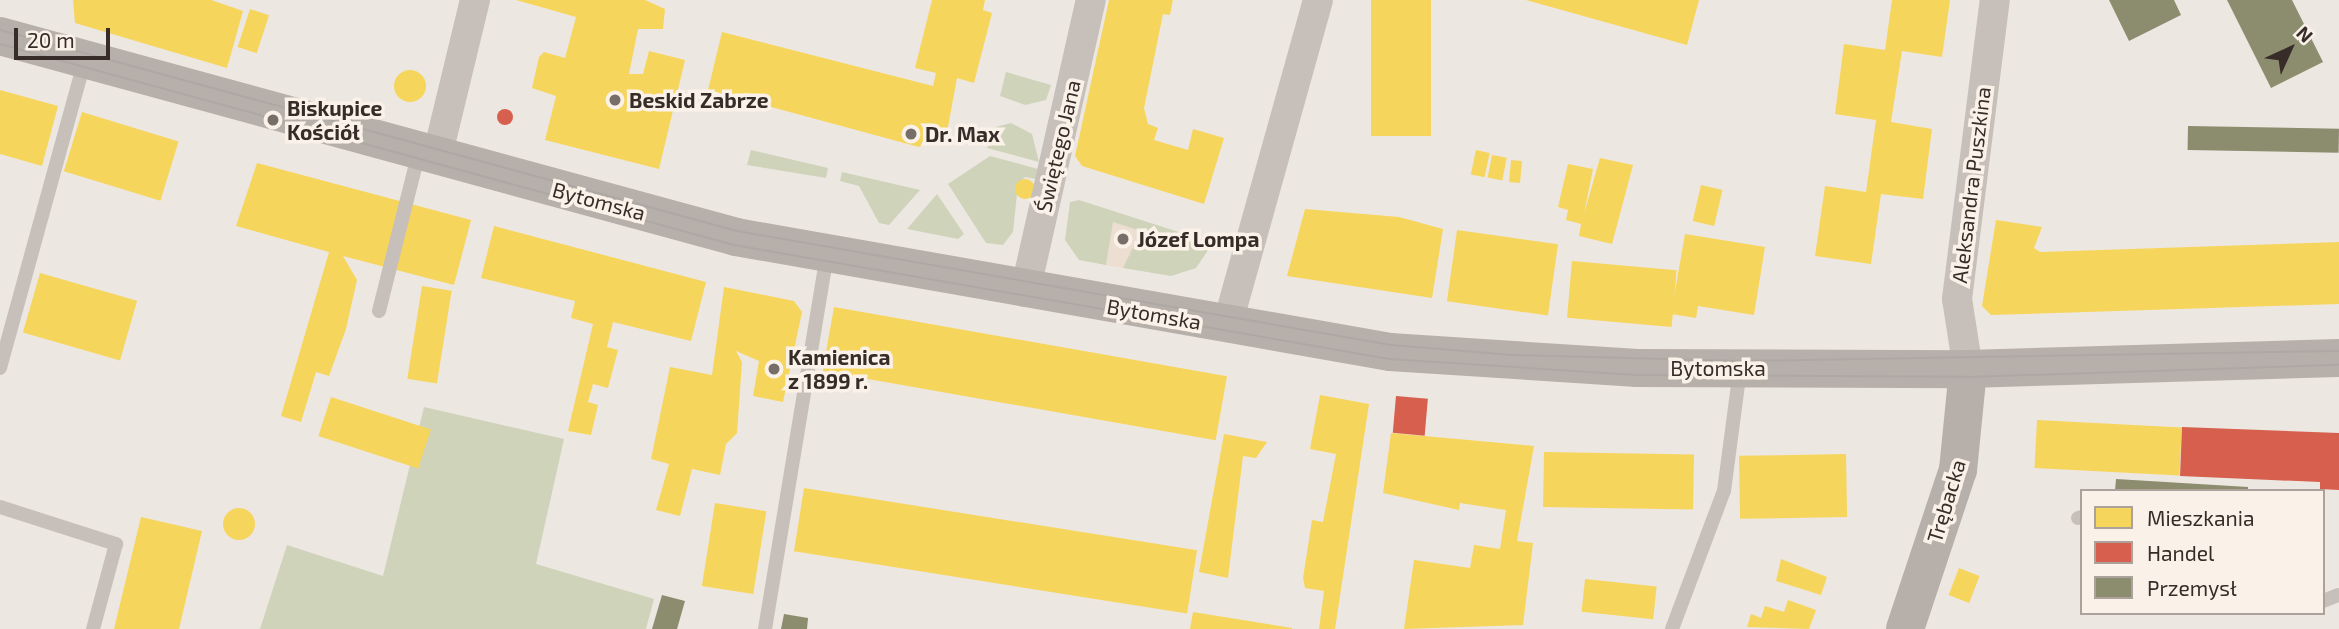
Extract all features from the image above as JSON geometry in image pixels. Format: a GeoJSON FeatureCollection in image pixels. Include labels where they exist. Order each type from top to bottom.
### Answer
{"type":"FeatureCollection","features":[{"type":"Feature","properties":{"kind":"street"},"geometry":{"type":"LineString","coordinates":[[428,155],[475,0]]}},
{"type":"Feature","properties":{"kind":"street","name":"Świętego Jana"},"geometry":{"type":"LineString","coordinates":[[1025,292],[1091,0]]}},
{"type":"Feature","properties":{"kind":"street"},"geometry":{"type":"LineString","coordinates":[[1227,326],[1318,0]]}},
{"type":"Feature","properties":{"kind":"street","name":"Aleksandra Puszkina"},"geometry":{"type":"LineString","coordinates":[[1968,369],[1957,299],[1995,0]]}},
{"type":"Feature","properties":{"kind":"street","name":"Bytomska"},"geometry":{"type":"LineString","coordinates":[[0,36],[736,237],[1025,292],[1227,326],[1511,363],[1968,369],[2339,358]]}},
{"type":"Feature","properties":{"kind":"street","name":"Trębacka"},"geometry":{"type":"LineString","coordinates":[[1905,629],[1958,470],[1968,369]]}},
{"type":"Feature","properties":{"kind":"lane"},"geometry":{"type":"LineString","coordinates":[[0,368],[85,59]]}},
{"type":"Feature","properties":{"kind":"lane"},"geometry":{"type":"LineString","coordinates":[[379,311],[428,155]]}},
{"type":"Feature","properties":{"kind":"lane"},"geometry":{"type":"LineString","coordinates":[[765,629],[828,255]]}},
{"type":"Feature","properties":{"kind":"lane"},"geometry":{"type":"LineString","coordinates":[[1672,629],[1724,491],[1740,368]]}},
{"type":"Feature","properties":{"kind":"lane"},"geometry":{"type":"LineString","coordinates":[[0,507],[116,544],[93,629]]}},
{"type":"Feature","properties":{"kind":"green space"},"geometry":{"type":"Polygon","coordinates":[[[1006,72],[1051,85],[1046,100],[1025,105],[1000,96],[1006,72]]]}},
{"type":"Feature","properties":{"kind":"green space"},"geometry":{"type":"Polygon","coordinates":[[[1011,123],[1032,134],[1039,162],[987,148],[996,127],[1011,123]]]}},
{"type":"Feature","properties":{"kind":"green space"},"geometry":{"type":"Polygon","coordinates":[[[751,150],[828,168],[826,178],[747,165],[751,150]]]}},
{"type":"Feature","properties":{"kind":"green space"},"geometry":{"type":"Polygon","coordinates":[[[990,156],[1038,169],[1036,179],[1025,177],[1018,184],[1013,232],[1003,245],[986,243],[948,184],[990,156]]]}},
{"type":"Feature","properties":{"kind":"green space"},"geometry":{"type":"Polygon","coordinates":[[[842,172],[920,190],[889,225],[879,223],[859,186],[840,181],[842,172]]]}},
{"type":"Feature","properties":{"kind":"green space"},"geometry":{"type":"Polygon","coordinates":[[[937,194],[964,234],[958,239],[907,229],[937,194]]]}},
{"type":"Feature","properties":{"kind":"green space"},"geometry":{"type":"Polygon","coordinates":[[[1079,200],[1213,243],[1196,268],[1171,276],[1123,268],[1127,255],[1133,256],[1106,248],[1111,250],[1106,265],[1079,260],[1065,240],[1070,202],[1079,200]]]}},
{"type":"Feature","properties":{"kind":"green space"},"geometry":{"type":"Polygon","coordinates":[[[424,407],[564,439],[536,564],[654,599],[646,629],[260,629],[287,545],[383,576],[424,407]]]}},
{"type":"Feature","properties":{"kind":"shaded area"},"geometry":{"type":"Polygon","coordinates":[[[1113,222],[1141,231],[1123,268],[1106,265],[1113,222]]]}},
{"type":"Feature","properties":{"kind":"building: Mieszkania"},"geometry":{"type":"Polygon","coordinates":[[[73,0],[211,0],[243,11],[227,68],[75,23],[73,0]]]}},
{"type":"Feature","properties":{"kind":"building: Mieszkania"},"geometry":{"type":"Polygon","coordinates":[[[516,0],[645,0],[665,9],[663,29],[638,29],[629,74],[643,74],[649,51],[685,60],[659,169],[545,140],[556,96],[532,88],[539,57],[544,52],[565,58],[576,17],[516,0]]]}},
{"type":"Feature","properties":{"kind":"building: Mieszkania"},"geometry":{"type":"Polygon","coordinates":[[[932,0],[985,0],[983,10],[992,13],[974,83],[957,78],[947,132],[919,147],[708,90],[722,32],[933,86],[936,73],[915,68],[932,0]]]}},
{"type":"Feature","properties":{"kind":"building: Mieszkania"},"geometry":{"type":"Polygon","coordinates":[[[1109,0],[1173,0],[1170,15],[1163,14],[1144,108],[1148,124],[1158,128],[1154,140],[1188,150],[1193,129],[1224,138],[1204,204],[1082,166],[1075,156],[1109,0]]]}},
{"type":"Feature","properties":{"kind":"building: Mieszkania"},"geometry":{"type":"Polygon","coordinates":[[[1371,0],[1431,0],[1431,136],[1371,136],[1371,0]]]}},
{"type":"Feature","properties":{"kind":"building: Mieszkania"},"geometry":{"type":"Polygon","coordinates":[[[1526,0],[1699,0],[1687,45],[1526,0]]]}},
{"type":"Feature","properties":{"kind":"building: Mieszkania"},"geometry":{"type":"Polygon","coordinates":[[[1892,0],[1950,0],[1942,57],[1902,51],[1891,122],[1932,129],[1923,199],[1881,194],[1871,264],[1815,256],[1825,186],[1866,192],[1876,120],[1835,114],[1844,44],[1885,50],[1892,0]]]}},
{"type":"Feature","properties":{"kind":"building: Mieszkania"},"geometry":{"type":"Polygon","coordinates":[[[250,9],[269,15],[257,53],[238,47],[250,9]]]}},
{"type":"Feature","properties":{"kind":"building: Mieszkania"},"geometry":{"type":"Polygon","coordinates":[[[410,70],[422,74],[426,86],[422,98],[410,102],[398,98],[394,86],[398,74],[410,70]]]}},
{"type":"Feature","properties":{"kind":"building: Mieszkania"},"geometry":{"type":"Polygon","coordinates":[[[0,90],[58,106],[42,166],[0,154],[0,90]]]}},
{"type":"Feature","properties":{"kind":"building: Mieszkania"},"geometry":{"type":"Polygon","coordinates":[[[82,112],[179,142],[160,201],[64,171],[82,112]]]}},
{"type":"Feature","properties":{"kind":"building: Mieszkania"},"geometry":{"type":"Polygon","coordinates":[[[1476,150],[1490,153],[1484,177],[1471,174],[1476,150]]]}},
{"type":"Feature","properties":{"kind":"building: Mieszkania"},"geometry":{"type":"Polygon","coordinates":[[[1492,155],[1507,158],[1502,180],[1488,178],[1492,155]]]}},
{"type":"Feature","properties":{"kind":"building: Mieszkania"},"geometry":{"type":"Polygon","coordinates":[[[1600,158],[1633,165],[1612,244],[1579,236],[1581,224],[1566,220],[1568,210],[1558,207],[1568,164],[1593,169],[1584,214],[1600,158]]]}},
{"type":"Feature","properties":{"kind":"building: Mieszkania"},"geometry":{"type":"Polygon","coordinates":[[[1511,160],[1522,161],[1520,183],[1509,182],[1511,160]]]}},
{"type":"Feature","properties":{"kind":"building: Mieszkania"},"geometry":{"type":"Polygon","coordinates":[[[257,163],[471,220],[454,285],[343,256],[357,280],[346,329],[329,376],[316,372],[301,422],[281,416],[329,252],[236,226],[257,163]]]}},
{"type":"Feature","properties":{"kind":"building: Mieszkania"},"geometry":{"type":"Polygon","coordinates":[[[1025,179],[1032,182],[1035,189],[1032,196],[1025,199],[1018,196],[1015,189],[1018,182],[1025,179]]]}},
{"type":"Feature","properties":{"kind":"building: Mieszkania"},"geometry":{"type":"Polygon","coordinates":[[[1701,185],[1722,190],[1714,226],[1693,221],[1701,185]]]}},
{"type":"Feature","properties":{"kind":"building: Mieszkania"},"geometry":{"type":"Polygon","coordinates":[[[1305,209],[1399,217],[1443,229],[1432,298],[1287,276],[1305,209]]]}},
{"type":"Feature","properties":{"kind":"building: Mieszkania"},"geometry":{"type":"Polygon","coordinates":[[[1996,220],[2042,227],[2034,248],[2040,252],[2339,242],[2339,304],[1991,315],[1982,306],[1996,220]]]}},
{"type":"Feature","properties":{"kind":"building: Mieszkania"},"geometry":{"type":"Polygon","coordinates":[[[494,226],[706,282],[691,341],[613,322],[607,347],[618,350],[608,388],[593,384],[588,402],[598,405],[591,435],[568,431],[593,324],[571,318],[575,301],[481,278],[494,226]]]}},
{"type":"Feature","properties":{"kind":"building: Mieszkania"},"geometry":{"type":"Polygon","coordinates":[[[1457,230],[1558,244],[1548,315],[1447,301],[1457,230]]]}},
{"type":"Feature","properties":{"kind":"building: Mieszkania"},"geometry":{"type":"Polygon","coordinates":[[[1685,234],[1765,247],[1754,315],[1698,306],[1696,318],[1671,314],[1685,234]]]}},
{"type":"Feature","properties":{"kind":"building: Mieszkania"},"geometry":{"type":"Polygon","coordinates":[[[1572,261],[1677,270],[1672,327],[1567,318],[1572,261]]]}},
{"type":"Feature","properties":{"kind":"building: Mieszkania"},"geometry":{"type":"Polygon","coordinates":[[[40,273],[137,301],[120,360],[23,333],[40,273]]]}},
{"type":"Feature","properties":{"kind":"building: Mieszkania"},"geometry":{"type":"Polygon","coordinates":[[[422,286],[452,291],[437,384],[407,379],[422,286]]]}},
{"type":"Feature","properties":{"kind":"building: Mieszkania","name":"Kamienica z 1899 r."},"geometry":{"type":"Polygon","coordinates":[[[724,287],[794,301],[802,312],[783,402],[753,396],[759,361],[736,351],[742,362],[737,433],[726,444],[720,475],[692,469],[680,516],[656,510],[669,464],[651,459],[670,367],[712,375],[724,287]]]}},
{"type":"Feature","properties":{"kind":"building: Mieszkania"},"geometry":{"type":"Polygon","coordinates":[[[834,307],[1227,376],[1216,440],[823,371],[834,307]]]}},
{"type":"Feature","properties":{"kind":"building: Mieszkania"},"geometry":{"type":"Polygon","coordinates":[[[1320,395],[1369,404],[1335,629],[1319,629],[1324,591],[1305,588],[1303,578],[1312,520],[1323,522],[1336,454],[1310,449],[1320,395]]]}},
{"type":"Feature","properties":{"kind":"building: Mieszkania"},"geometry":{"type":"Polygon","coordinates":[[[331,397],[431,429],[418,468],[318,436],[331,397]]]}},
{"type":"Feature","properties":{"kind":"building: Mieszkania"},"geometry":{"type":"Polygon","coordinates":[[[2037,420],[2182,428],[2179,476],[2034,468],[2037,420]]]}},
{"type":"Feature","properties":{"kind":"building: Mieszkania"},"geometry":{"type":"Polygon","coordinates":[[[1391,433],[1534,446],[1517,541],[1533,543],[1523,625],[1404,629],[1414,560],[1470,568],[1474,545],[1500,549],[1506,510],[1460,503],[1459,510],[1383,493],[1391,433]]]}},
{"type":"Feature","properties":{"kind":"building: Mieszkania"},"geometry":{"type":"Polygon","coordinates":[[[1224,434],[1267,442],[1256,458],[1243,456],[1228,578],[1199,572],[1224,434]]]}},
{"type":"Feature","properties":{"kind":"building: Mieszkania"},"geometry":{"type":"Polygon","coordinates":[[[1544,452],[1694,455],[1693,510],[1543,507],[1544,452]]]}},
{"type":"Feature","properties":{"kind":"building: Mieszkania"},"geometry":{"type":"Polygon","coordinates":[[[1846,454],[1847,517],[1740,519],[1739,456],[1846,454]]]}},
{"type":"Feature","properties":{"kind":"building: Mieszkania"},"geometry":{"type":"Polygon","coordinates":[[[804,488],[1197,550],[1187,613],[794,551],[804,488]]]}},
{"type":"Feature","properties":{"kind":"building: Mieszkania"},"geometry":{"type":"Polygon","coordinates":[[[715,503],[766,511],[753,594],[702,586],[715,503]]]}},
{"type":"Feature","properties":{"kind":"building: Mieszkania"},"geometry":{"type":"Polygon","coordinates":[[[239,508],[251,512],[255,524],[251,536],[239,540],[227,536],[223,524],[227,512],[239,508]]]}},
{"type":"Feature","properties":{"kind":"building: Mieszkania"},"geometry":{"type":"Polygon","coordinates":[[[141,517],[202,531],[179,629],[114,629],[141,517]]]}},
{"type":"Feature","properties":{"kind":"building: Mieszkania"},"geometry":{"type":"Polygon","coordinates":[[[1781,559],[1827,577],[1821,595],[1776,581],[1781,559]]]}},
{"type":"Feature","properties":{"kind":"building: Mieszkania"},"geometry":{"type":"Polygon","coordinates":[[[1959,568],[1980,576],[1969,603],[1949,595],[1959,568]]]}},
{"type":"Feature","properties":{"kind":"building: Mieszkania"},"geometry":{"type":"Polygon","coordinates":[[[1585,579],[1657,587],[1653,619],[1582,612],[1585,579]]]}},
{"type":"Feature","properties":{"kind":"building: Mieszkania"},"geometry":{"type":"Polygon","coordinates":[[[1788,600],[1816,610],[1809,629],[1747,627],[1751,614],[1761,618],[1765,606],[1784,612],[1788,600]]]}},
{"type":"Feature","properties":{"kind":"building: Mieszkania"},"geometry":{"type":"Polygon","coordinates":[[[1193,612],[1292,628],[1292,629],[1190,629],[1193,612]]]}},
{"type":"Feature","properties":{"kind":"building: Handel"},"geometry":{"type":"Polygon","coordinates":[[[502,109],[508,109],[513,117],[511,123],[502,125],[497,120],[497,114],[502,109]]]}},
{"type":"Feature","properties":{"kind":"building: Handel"},"geometry":{"type":"Polygon","coordinates":[[[1396,396],[1428,399],[1425,436],[1393,433],[1396,396]]]}},
{"type":"Feature","properties":{"kind":"building: Handel"},"geometry":{"type":"Polygon","coordinates":[[[2182,427],[2339,433],[2339,490],[2320,489],[2320,482],[2180,476],[2182,427]]]}},
{"type":"Feature","properties":{"kind":"building: Przemysł"},"geometry":{"type":"Polygon","coordinates":[[[2109,0],[2174,0],[2181,15],[2129,41],[2109,0]]]}},
{"type":"Feature","properties":{"kind":"building: Przemysł"},"geometry":{"type":"Polygon","coordinates":[[[2227,0],[2292,0],[2323,62],[2271,88],[2227,0]]]}},
{"type":"Feature","properties":{"kind":"building: Przemysł"},"geometry":{"type":"Polygon","coordinates":[[[2188,126],[2339,129],[2339,153],[2188,150],[2188,126]]]}},
{"type":"Feature","properties":{"kind":"building: Przemysł"},"geometry":{"type":"Polygon","coordinates":[[[2116,479],[2248,487],[2248,489],[2115,489],[2116,479]]]}},
{"type":"Feature","properties":{"kind":"building: Przemysł"},"geometry":{"type":"Polygon","coordinates":[[[662,595],[685,601],[677,629],[652,629],[662,595]]]}},
{"type":"Feature","properties":{"kind":"building: Przemysł"},"geometry":{"type":"Polygon","coordinates":[[[784,614],[808,618],[807,629],[781,629],[784,614]]]}},
{"type":"Feature","properties":{"kind":"tram line"},"geometry":{"type":"LineString","coordinates":[[0,30],[737,231],[1391,345],[1512,355],[1741,361],[2339,351]]}},
{"type":"Feature","properties":{"kind":"tram line"},"geometry":{"type":"LineString","coordinates":[[0,44],[734,245],[1389,359],[1636,375],[1968,377],[2339,365]]}},
{"type":"Feature","properties":{"kind":"place","name":"Beskid Zabrze"},"geometry":{"type":"Point","coordinates":[615,100]}},
{"type":"Feature","properties":{"kind":"place","name":"Biskupice Kościół"},"geometry":{"type":"Point","coordinates":[273,120]}},
{"type":"Feature","properties":{"kind":"place","name":"Dr. Max"},"geometry":{"type":"Point","coordinates":[911,134]}},
{"type":"Feature","properties":{"kind":"place","name":"Józef Lompa"},"geometry":{"type":"Point","coordinates":[1123,239]}},
{"type":"Feature","properties":{"kind":"place","name":"Kamienica z 1899 r."},"geometry":{"type":"Point","coordinates":[774,369]}}]}
